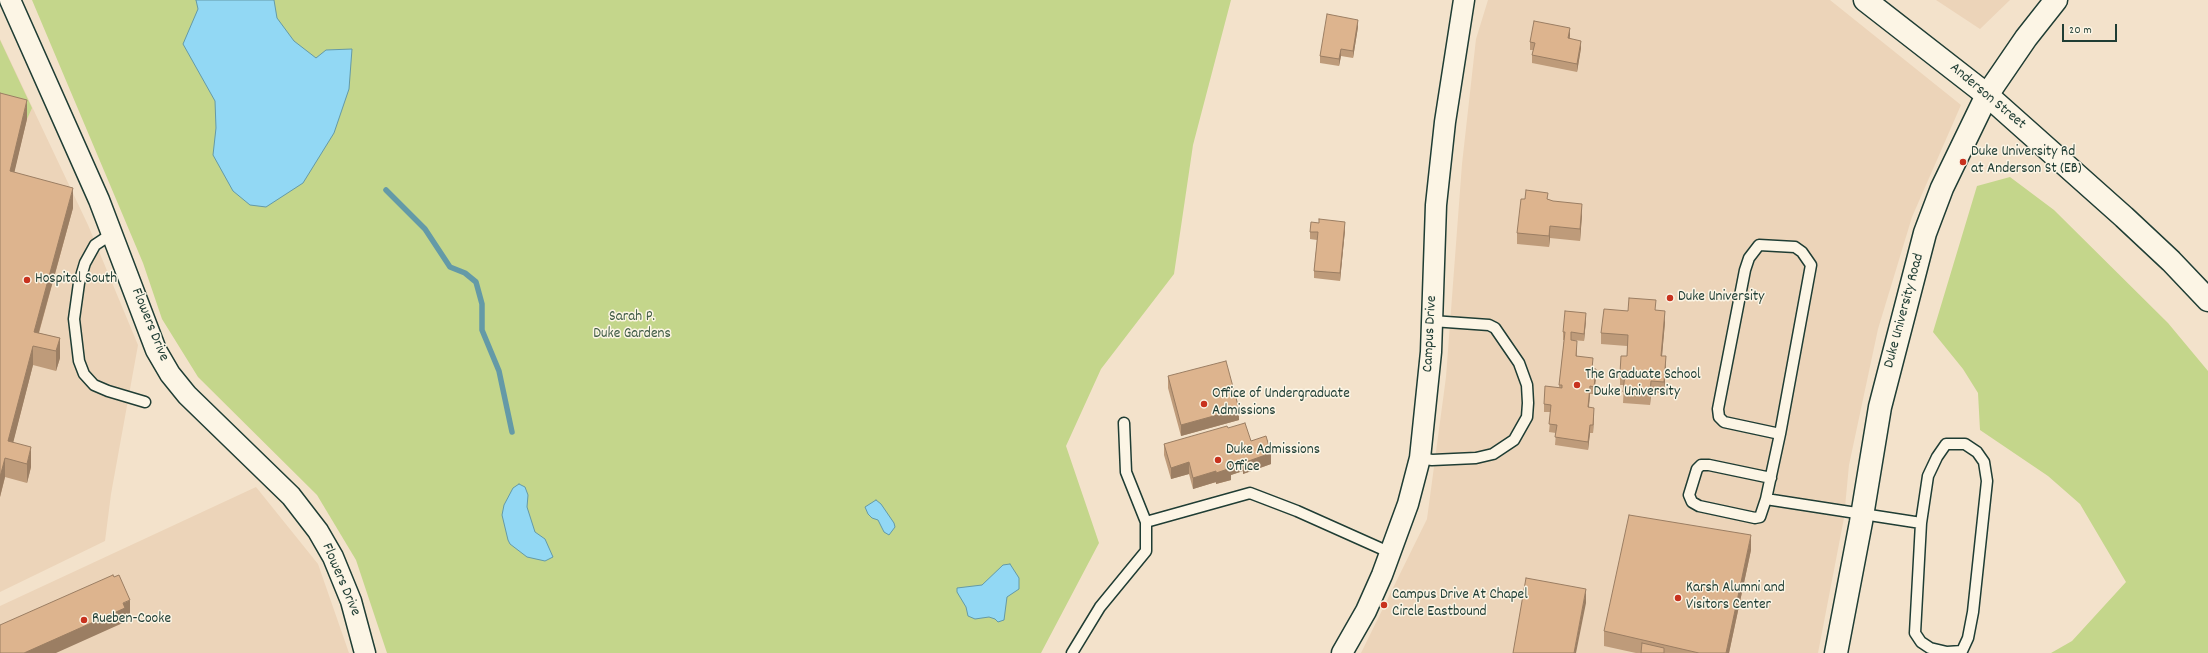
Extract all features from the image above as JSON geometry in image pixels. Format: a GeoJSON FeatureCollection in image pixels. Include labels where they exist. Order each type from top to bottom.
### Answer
{"type":"FeatureCollection","features":[{"type":"Feature","properties":{"kind":"main road","name":"Anderson Street"},"geometry":{"type":"LineString","coordinates":[[1865,0],[1987,95],[2124,217],[2171,261],[2208,300]]}},
{"type":"Feature","properties":{"kind":"main road","name":"Duke University Road"},"geometry":{"type":"LineString","coordinates":[[1836,653],[1863,512],[1880,407],[1925,233],[1942,188],[1987,95],[2026,38],[2056,0]]}},
{"type":"Feature","properties":{"kind":"street","name":"Flowers Drive"},"geometry":{"type":"LineString","coordinates":[[10,0],[113,234],[156,350],[170,374],[187,395],[291,496],[311,521],[333,557],[349,595],[365,653]]}},
{"type":"Feature","properties":{"kind":"street","name":"Campus Drive"},"geometry":{"type":"LineString","coordinates":[[1342,653],[1366,611],[1391,553],[1408,504],[1420,458],[1431,352],[1436,205],[1445,122],[1464,0]]}},
{"type":"Feature","properties":{"kind":"lane"},"geometry":{"type":"LineString","coordinates":[[113,234],[95,246],[85,263],[79,283],[74,319],[79,361],[84,374],[94,385],[108,391],[146,402]]}},
{"type":"Feature","properties":{"kind":"lane"},"geometry":{"type":"LineString","coordinates":[[1771,478],[1709,465],[1701,465],[1697,469],[1689,495],[1692,502],[1698,506],[1754,518],[1760,517],[1766,499],[1771,478],[1780,434],[1811,265],[1802,252],[1795,247],[1758,245],[1749,258],[1744,270],[1718,409],[1719,417],[1724,422],[1780,434]]}},
{"type":"Feature","properties":{"kind":"lane"},"geometry":{"type":"LineString","coordinates":[[1420,458],[1432,460],[1460,459],[1476,458],[1493,454],[1514,440],[1527,417],[1527,385],[1519,363],[1499,332],[1489,325],[1432,321]]}},
{"type":"Feature","properties":{"kind":"lane"},"geometry":{"type":"LineString","coordinates":[[1072,653],[1100,607],[1146,552],[1146,522],[1126,472],[1124,423]]}},
{"type":"Feature","properties":{"kind":"lane"},"geometry":{"type":"LineString","coordinates":[[1946,444],[1964,444],[1977,452],[1984,462],[1987,481],[1974,612],[1968,638],[1962,651],[1947,652],[1930,648],[1921,642],[1915,633],[1921,523],[1928,476],[1937,457],[1946,444]]}},
{"type":"Feature","properties":{"kind":"lane"},"geometry":{"type":"LineString","coordinates":[[1146,522],[1250,493],[1297,511],[1391,553]]}},
{"type":"Feature","properties":{"kind":"lane"},"geometry":{"type":"LineString","coordinates":[[1766,499],[1863,512],[1921,523]]}},
{"type":"Feature","properties":{"kind":"shaded area","name":"Duke University"},"geometry":{"type":"Polygon","coordinates":[[[1488,0],[1830,0],[1961,105],[1912,217],[1878,329],[1849,465],[1844,518],[1818,653],[1361,653],[1427,519],[1446,377],[1462,164],[1476,39],[1488,0]]]}},
{"type":"Feature","properties":{"kind":"shaded area"},"geometry":{"type":"Polygon","coordinates":[[[1936,0],[2010,0],[1980,29],[1936,0]]]}},
{"type":"Feature","properties":{"kind":"shaded area"},"geometry":{"type":"Polygon","coordinates":[[[0,39],[88,225],[138,345],[111,494],[105,541],[0,592],[0,39]]]}},
{"type":"Feature","properties":{"kind":"shaded area"},"geometry":{"type":"Polygon","coordinates":[[[256,487],[318,564],[349,653],[0,653],[0,606],[256,487]]]}},
{"type":"Feature","properties":{"kind":"green space","name":"Sarah P. Duke Gardens"},"geometry":{"type":"Polygon","coordinates":[[[32,0],[1231,0],[1193,145],[1174,274],[1101,369],[1066,446],[1099,543],[1041,653],[387,653],[356,560],[317,495],[198,377],[162,319],[143,263],[32,0]]]}},
{"type":"Feature","properties":{"kind":"green space"},"geometry":{"type":"Polygon","coordinates":[[[0,40],[32,108],[27,119],[0,112],[0,40]]]}},
{"type":"Feature","properties":{"kind":"green space"},"geometry":{"type":"Polygon","coordinates":[[[2010,177],[2054,210],[2168,323],[2208,371],[2208,653],[2051,653],[2072,641],[2126,582],[2080,504],[2048,476],[1980,430],[1978,393],[1963,369],[1933,332],[1977,186],[2010,177]]]}},
{"type":"Feature","properties":{"kind":"water"},"geometry":{"type":"Polygon","coordinates":[[[196,0],[274,0],[277,18],[294,41],[316,58],[326,50],[352,49],[349,89],[334,133],[303,183],[266,207],[250,205],[233,191],[213,155],[216,128],[215,101],[183,44],[198,9],[196,0]]]}},
{"type":"Feature","properties":{"kind":"water"},"geometry":{"type":"Polygon","coordinates":[[[519,484],[525,487],[528,495],[527,507],[535,532],[545,539],[553,557],[545,561],[527,557],[510,544],[508,540],[502,515],[504,505],[513,488],[519,484]]]}},
{"type":"Feature","properties":{"kind":"water"},"geometry":{"type":"Polygon","coordinates":[[[876,500],[881,504],[894,523],[895,527],[889,535],[884,532],[878,520],[872,518],[868,514],[865,507],[876,500]]]}},
{"type":"Feature","properties":{"kind":"water"},"geometry":{"type":"Polygon","coordinates":[[[1010,564],[1019,578],[1019,589],[1007,597],[1004,620],[998,622],[989,617],[975,619],[968,616],[966,607],[957,592],[957,588],[982,585],[1003,565],[1010,564]]]}},
{"type":"Feature","properties":{"kind":"building"},"geometry":{"type":"Polygon","coordinates":[[[1327,14],[1358,20],[1353,51],[1341,49],[1339,59],[1320,56],[1327,14]]]}},
{"type":"Feature","properties":{"kind":"building"},"geometry":{"type":"Polygon","coordinates":[[[1534,21],[1570,28],[1568,38],[1581,41],[1577,64],[1532,55],[1535,43],[1530,42],[1534,21]]]}},
{"type":"Feature","properties":{"kind":"building","name":"Hospital South"},"geometry":{"type":"Polygon","coordinates":[[[0,93],[27,100],[10,171],[73,188],[34,332],[60,338],[56,351],[33,346],[8,441],[31,447],[27,464],[5,458],[0,477],[0,93]]]}},
{"type":"Feature","properties":{"kind":"building"},"geometry":{"type":"Polygon","coordinates":[[[1526,190],[1548,193],[1547,199],[1553,201],[1582,204],[1580,229],[1550,226],[1549,236],[1517,233],[1521,199],[1525,199],[1526,190]]]}},
{"type":"Feature","properties":{"kind":"building"},"geometry":{"type":"Polygon","coordinates":[[[1319,219],[1345,222],[1340,273],[1314,271],[1318,232],[1310,232],[1311,222],[1319,223],[1319,219]]]}},
{"type":"Feature","properties":{"kind":"building"},"geometry":{"type":"Polygon","coordinates":[[[1629,298],[1656,300],[1655,310],[1665,311],[1661,356],[1666,356],[1664,382],[1651,381],[1650,394],[1623,392],[1625,374],[1620,373],[1621,356],[1627,356],[1628,335],[1601,333],[1604,309],[1628,311],[1629,298]]]}},
{"type":"Feature","properties":{"kind":"building","name":"The Graduate School - Duke University"},"geometry":{"type":"Polygon","coordinates":[[[1565,311],[1586,313],[1584,334],[1571,332],[1571,340],[1577,341],[1576,356],[1593,358],[1592,369],[1596,369],[1594,387],[1590,386],[1588,407],[1594,408],[1593,425],[1590,425],[1588,442],[1555,437],[1557,425],[1549,424],[1551,405],[1544,404],[1545,386],[1562,388],[1562,385],[1559,385],[1565,332],[1563,332],[1565,311]]]}},
{"type":"Feature","properties":{"kind":"building","name":"Office of Undergraduate Admissions"},"geometry":{"type":"Polygon","coordinates":[[[1226,361],[1239,409],[1181,425],[1168,376],[1226,361]]]}},
{"type":"Feature","properties":{"kind":"building","name":"Duke Admissions Office"},"geometry":{"type":"Polygon","coordinates":[[[1245,423],[1251,441],[1266,436],[1271,453],[1243,463],[1243,460],[1230,464],[1231,468],[1216,473],[1216,471],[1193,478],[1189,462],[1171,468],[1164,444],[1227,426],[1228,428],[1245,423]]]}},
{"type":"Feature","properties":{"kind":"building","name":"Karsh Alumni and Visitors Center"},"geometry":{"type":"Polygon","coordinates":[[[1629,515],[1751,535],[1726,653],[1699,653],[1604,631],[1629,515]]]}},
{"type":"Feature","properties":{"kind":"building","name":"Rueben-Cooke"},"geometry":{"type":"Polygon","coordinates":[[[113,575],[114,577],[119,575],[130,600],[123,603],[125,608],[24,653],[0,653],[0,625],[113,575]]]}},
{"type":"Feature","properties":{"kind":"building"},"geometry":{"type":"Polygon","coordinates":[[[1526,578],[1586,589],[1574,653],[1513,653],[1526,578]]]}},
{"type":"Feature","properties":{"kind":"building"},"geometry":{"type":"Polygon","coordinates":[[[1642,643],[1664,648],[1664,653],[1641,653],[1642,643]]]}},
{"type":"Feature","properties":{"kind":"waterway"},"geometry":{"type":"LineString","coordinates":[[386,190],[425,229],[450,267],[465,273],[476,282],[482,304],[482,330],[499,371],[512,432]]}},
{"type":"Feature","properties":{"kind":"place","name":"Duke University Rd at Anderson St (EB)"},"geometry":{"type":"Point","coordinates":[1963,162]}},
{"type":"Feature","properties":{"kind":"place","name":"Hospital South"},"geometry":{"type":"Point","coordinates":[27,280]}},
{"type":"Feature","properties":{"kind":"place","name":"Duke University"},"geometry":{"type":"Point","coordinates":[1670,298]}},
{"type":"Feature","properties":{"kind":"place","name":"The Graduate School - Duke University"},"geometry":{"type":"Point","coordinates":[1577,385]}},
{"type":"Feature","properties":{"kind":"place","name":"Office of Undergraduate Admissions"},"geometry":{"type":"Point","coordinates":[1204,404]}},
{"type":"Feature","properties":{"kind":"place","name":"Duke Admissions Office"},"geometry":{"type":"Point","coordinates":[1218,460]}},
{"type":"Feature","properties":{"kind":"place","name":"Karsh Alumni and Visitors Center"},"geometry":{"type":"Point","coordinates":[1678,598]}},
{"type":"Feature","properties":{"kind":"place","name":"Campus Drive At Chapel Circle Eastbound"},"geometry":{"type":"Point","coordinates":[1384,605]}},
{"type":"Feature","properties":{"kind":"place","name":"Rueben-Cooke"},"geometry":{"type":"Point","coordinates":[84,620]}}]}
